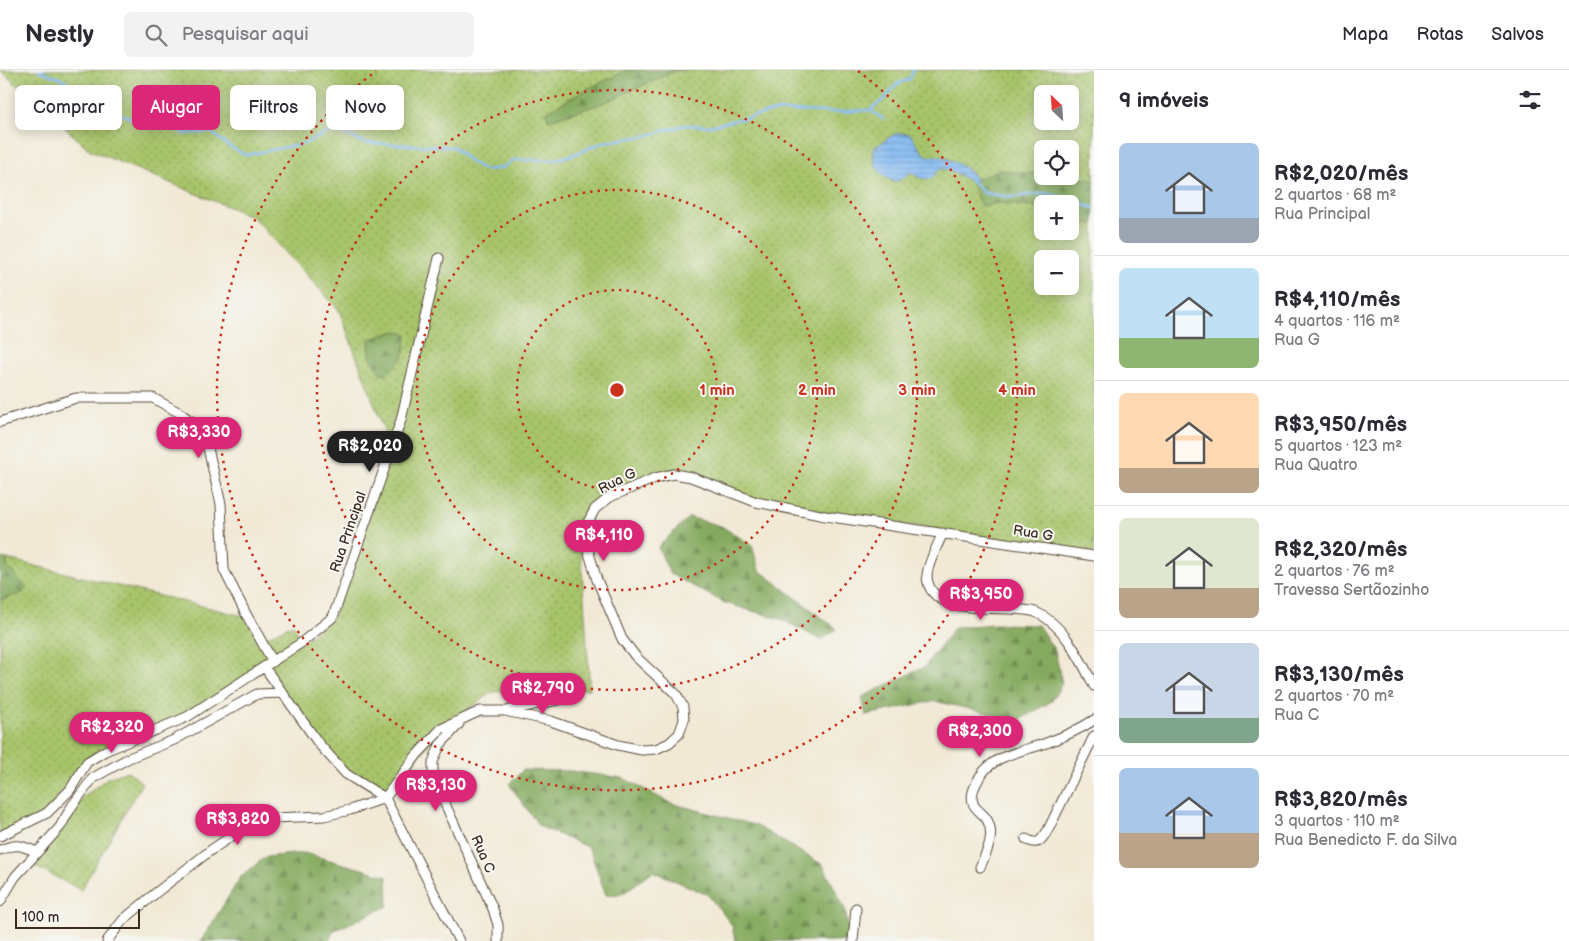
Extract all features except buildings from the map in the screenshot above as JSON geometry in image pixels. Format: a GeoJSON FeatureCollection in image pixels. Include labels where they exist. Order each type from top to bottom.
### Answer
{"type":"FeatureCollection","features":[{"type":"Feature","properties":{"kind":"street","name":"Rua Principal"},"geometry":{"type":"LineString","coordinates":[[0,836],[47,813],[70,790],[87,762],[106,751],[187,717],[269,665],[301,643],[333,617],[402,420],[439,258]]}},
{"type":"Feature","properties":{"kind":"street"},"geometry":{"type":"LineString","coordinates":[[0,422],[76,398],[153,398],[180,413],[204,431],[221,504],[224,570],[269,665],[283,693],[319,744],[346,774],[385,798],[458,940]]}},
{"type":"Feature","properties":{"kind":"street","name":"Rua G"},"geometry":{"type":"LineString","coordinates":[[385,798],[416,756],[441,729],[480,711],[505,711],[551,721],[618,745],[642,750],[656,749],[669,743],[679,734],[684,720],[683,707],[676,694],[636,657],[622,639],[597,580],[587,546],[587,524],[595,509],[610,497],[655,478],[674,474],[692,477],[756,502],[825,516],[1094,556]]}},
{"type":"Feature","properties":{"kind":"street"},"geometry":{"type":"LineString","coordinates":[[943,533],[927,576],[930,589],[939,597],[972,609],[1019,609],[1034,612],[1046,618],[1068,640],[1094,686]]}},
{"type":"Feature","properties":{"kind":"street"},"geometry":{"type":"LineString","coordinates":[[0,902],[15,877],[60,827],[72,806],[93,778],[128,758],[174,740],[258,694],[283,693]]}},
{"type":"Feature","properties":{"kind":"street"},"geometry":{"type":"LineString","coordinates":[[505,711],[576,696]]}},
{"type":"Feature","properties":{"kind":"street","name":"Rua C"},"geometry":{"type":"LineString","coordinates":[[480,711],[455,727],[440,745],[433,762],[433,773],[492,909],[498,925],[498,941]]}},
{"type":"Feature","properties":{"kind":"street"},"geometry":{"type":"LineString","coordinates":[[980,867],[992,834],[991,827],[973,802],[973,793],[982,773],[992,764],[1006,756],[1063,737],[1094,720]]}},
{"type":"Feature","properties":{"kind":"street"},"geometry":{"type":"LineString","coordinates":[[1026,839],[1038,842],[1048,830],[1094,736]]}},
{"type":"Feature","properties":{"kind":"street"},"geometry":{"type":"LineString","coordinates":[[107,941],[123,920],[150,897],[211,850],[248,825],[272,818],[324,816],[350,810],[385,798]]}},
{"type":"Feature","properties":{"kind":"street"},"geometry":{"type":"LineString","coordinates":[[0,850],[13,844],[24,846],[37,852]]}},
{"type":"Feature","properties":{"kind":"street"},"geometry":{"type":"LineString","coordinates":[[853,941],[856,908]]}},
{"type":"Feature","properties":{"kind":"green space"},"geometry":{"type":"Polygon","coordinates":[[[0,70],[1094,70],[1094,180],[1079,178],[1079,140],[1034,140],[1034,174],[999,170],[971,182],[981,206],[998,203],[1034,206],[1034,240],[1079,240],[1079,222],[1094,224],[1094,553],[756,502],[674,474],[590,504],[580,539],[590,689],[493,692],[441,729],[385,798],[346,774],[265,668],[187,717],[87,761],[47,813],[0,836],[0,600],[9,598],[12,573],[7,567],[7,559],[239,615],[246,614],[260,640],[293,624],[301,643],[333,617],[387,463],[385,433],[339,310],[253,217],[90,150],[68,130],[122,130],[122,85],[17,85],[0,70]]]}},
{"type":"Feature","properties":{"kind":"green space"},"geometry":{"type":"Polygon","coordinates":[[[628,70],[690,70],[675,71],[601,104],[549,120],[546,112],[589,88],[628,70]]]}},
{"type":"Feature","properties":{"kind":"green space"},"geometry":{"type":"Polygon","coordinates":[[[999,170],[1034,174],[1034,185],[1079,185],[1079,179],[1094,180],[1094,224],[1079,222],[1079,195],[1034,195],[1034,206],[998,203],[981,206],[971,182],[999,170]]]}},
{"type":"Feature","properties":{"kind":"green space"},"geometry":{"type":"Polygon","coordinates":[[[396,331],[407,334],[403,358],[387,374],[380,373],[370,356],[369,339],[396,331]]]}},
{"type":"Feature","properties":{"kind":"green space"},"geometry":{"type":"Polygon","coordinates":[[[689,517],[721,526],[752,545],[759,570],[837,629],[821,640],[783,620],[725,603],[670,574],[658,547],[689,517]]]}},
{"type":"Feature","properties":{"kind":"green space"},"geometry":{"type":"Polygon","coordinates":[[[0,558],[7,559],[7,567],[24,584],[26,589],[22,593],[0,600],[0,558]]]}},
{"type":"Feature","properties":{"kind":"green space"},"geometry":{"type":"Polygon","coordinates":[[[995,624],[1038,625],[1055,651],[1062,683],[1052,701],[1014,723],[996,715],[934,701],[866,715],[862,697],[924,667],[955,627],[995,624]]]}},
{"type":"Feature","properties":{"kind":"green space"},"geometry":{"type":"Polygon","coordinates":[[[523,770],[571,771],[623,778],[670,803],[755,825],[823,865],[845,909],[850,941],[735,941],[732,925],[708,895],[653,871],[622,894],[606,895],[589,848],[539,826],[509,784],[523,770]]]}},
{"type":"Feature","properties":{"kind":"green space"},"geometry":{"type":"Polygon","coordinates":[[[128,771],[142,783],[81,890],[34,866],[72,806],[107,778],[128,771]]]}},
{"type":"Feature","properties":{"kind":"green space"},"geometry":{"type":"Polygon","coordinates":[[[304,853],[387,876],[388,906],[333,931],[329,941],[201,941],[240,878],[265,857],[304,853]]]}},
{"type":"Feature","properties":{"kind":"water"},"geometry":{"type":"Polygon","coordinates":[[[898,133],[910,134],[925,154],[953,161],[969,171],[977,180],[971,182],[953,172],[941,169],[934,176],[927,179],[910,172],[895,182],[889,180],[876,165],[874,148],[898,133]]]}},
{"type":"Feature","properties":{"kind":"waterway"},"geometry":{"type":"LineString","coordinates":[[39,70],[64,80],[82,92],[96,113],[118,113],[147,124],[169,122],[183,134],[211,132],[230,147],[246,155],[302,144],[335,130],[366,143],[454,147],[469,161],[485,170],[502,168],[514,160],[553,160],[572,155],[604,142],[645,136],[685,125],[709,126],[777,111],[838,112],[870,110],[883,119]]}},
{"type":"Feature","properties":{"kind":"waterway"},"geometry":{"type":"LineString","coordinates":[[870,110],[884,99],[897,84],[910,79],[913,70]]}},
{"type":"Feature","properties":{"kind":"waterway"},"geometry":{"type":"LineString","coordinates":[[971,180],[984,193],[1011,197],[1047,193],[1094,208]]}}]}
